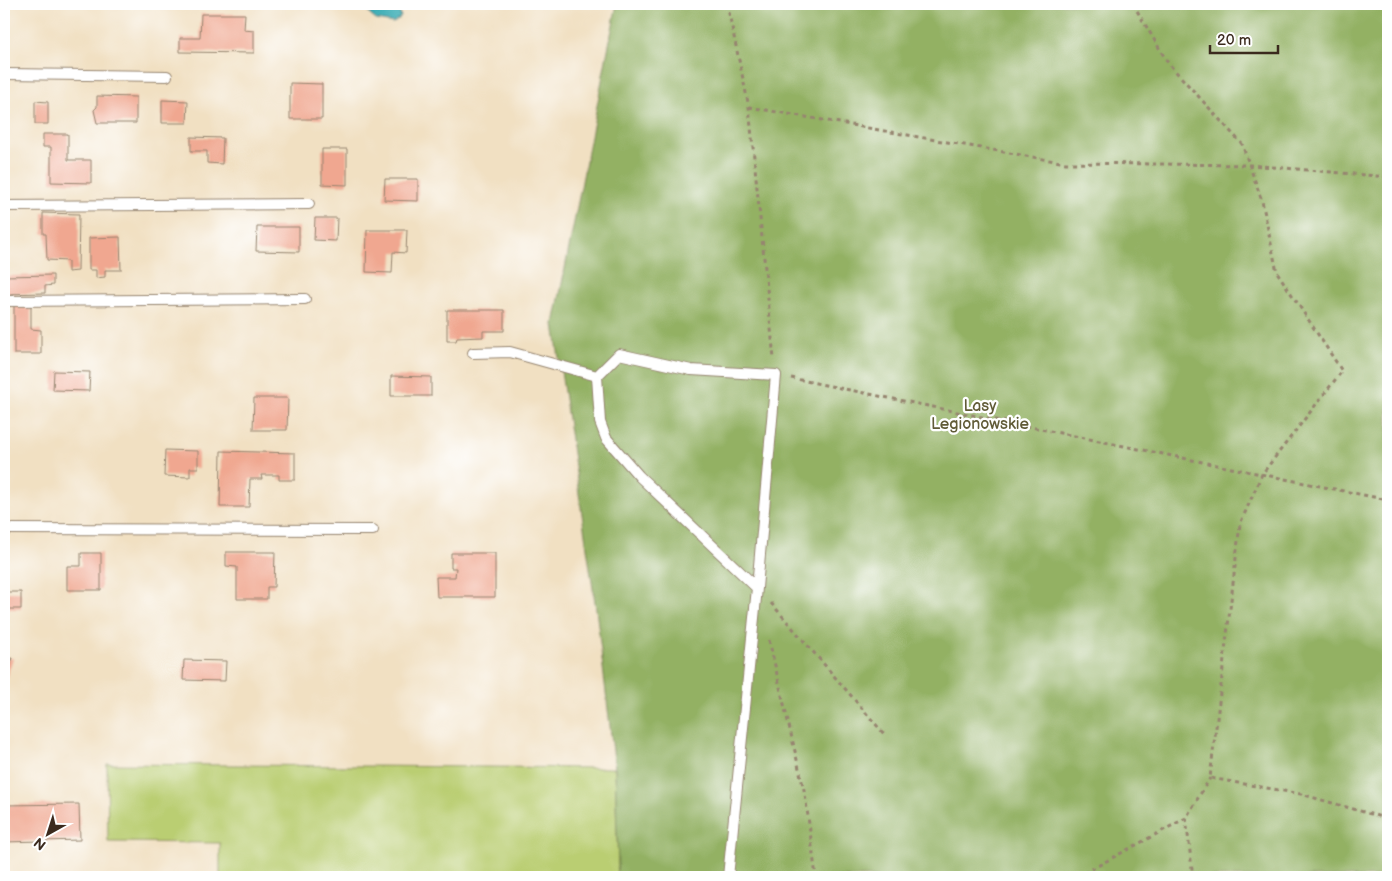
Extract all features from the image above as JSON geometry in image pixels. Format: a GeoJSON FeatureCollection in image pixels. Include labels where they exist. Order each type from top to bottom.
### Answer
{"type":"FeatureCollection","features":[{"type":"Feature","properties":{"kind":"lane"},"geometry":{"type":"LineString","coordinates":[[4,74],[167,76]]}},
{"type":"Feature","properties":{"kind":"lane"},"geometry":{"type":"LineString","coordinates":[[4,206],[309,204]]}},
{"type":"Feature","properties":{"kind":"lane"},"geometry":{"type":"LineString","coordinates":[[4,301],[305,299]]}},
{"type":"Feature","properties":{"kind":"lane"},"geometry":{"type":"LineString","coordinates":[[473,353],[510,352],[597,376]]}},
{"type":"Feature","properties":{"kind":"lane"},"geometry":{"type":"LineString","coordinates":[[597,376],[620,354],[691,370],[776,375],[728,877]]}},
{"type":"Feature","properties":{"kind":"lane"},"geometry":{"type":"LineString","coordinates":[[597,376],[600,422],[606,438],[639,476],[757,588]]}},
{"type":"Feature","properties":{"kind":"lane"},"geometry":{"type":"LineString","coordinates":[[4,529],[373,530]]}},
{"type":"Feature","properties":{"kind":"path"},"geometry":{"type":"LineString","coordinates":[[727,4],[749,107],[776,375],[1388,500]]}},
{"type":"Feature","properties":{"kind":"path"},"geometry":{"type":"LineString","coordinates":[[1077,877],[1186,818],[1210,778],[1240,524],[1262,474],[1342,371],[1277,272],[1262,201],[1242,144],[1168,63],[1133,4]]}},
{"type":"Feature","properties":{"kind":"path"},"geometry":{"type":"LineString","coordinates":[[749,107],[1066,162],[1250,165],[1388,178]]}},
{"type":"Feature","properties":{"kind":"path"},"geometry":{"type":"LineString","coordinates":[[757,588],[885,735]]}},
{"type":"Feature","properties":{"kind":"path"},"geometry":{"type":"LineString","coordinates":[[768,635],[805,794],[816,877]]}},
{"type":"Feature","properties":{"kind":"path"},"geometry":{"type":"LineString","coordinates":[[1210,778],[1301,794],[1388,819]]}},
{"type":"Feature","properties":{"kind":"path"},"geometry":{"type":"LineString","coordinates":[[1186,818],[1193,877]]}},
{"type":"Feature","properties":{"kind":"green space","name":"Lasy Legionowskie"},"geometry":{"type":"Polygon","coordinates":[[[617,4],[1388,4],[1388,877],[615,877],[618,866],[615,768],[596,609],[554,324],[617,4]]]}},
{"type":"Feature","properties":{"kind":"green space"},"geometry":{"type":"Polygon","coordinates":[[[107,764],[615,768],[618,866],[615,877],[220,877],[220,843],[108,842],[107,764]]]}},
{"type":"Feature","properties":{"kind":"water"},"geometry":{"type":"Polygon","coordinates":[[[371,4],[397,4],[401,17],[393,23],[376,20],[369,14],[368,9],[371,4]]]}},
{"type":"Feature","properties":{"kind":"building"},"geometry":{"type":"Polygon","coordinates":[[[201,14],[245,14],[244,30],[254,31],[254,53],[180,52],[180,38],[200,38],[201,14]]]}},
{"type":"Feature","properties":{"kind":"building"},"geometry":{"type":"Polygon","coordinates":[[[290,83],[322,84],[322,119],[290,119],[290,83]]]}},
{"type":"Feature","properties":{"kind":"building"},"geometry":{"type":"Polygon","coordinates":[[[97,96],[136,97],[136,123],[97,123],[94,110],[97,107],[97,96]]]}},
{"type":"Feature","properties":{"kind":"building"},"geometry":{"type":"Polygon","coordinates":[[[162,100],[188,101],[187,123],[162,123],[162,100]]]}},
{"type":"Feature","properties":{"kind":"building"},"geometry":{"type":"Polygon","coordinates":[[[35,101],[48,102],[48,124],[35,124],[35,101]]]}},
{"type":"Feature","properties":{"kind":"building"},"geometry":{"type":"Polygon","coordinates":[[[43,134],[68,134],[68,160],[91,160],[91,183],[51,182],[51,147],[43,147],[43,134]]]}},
{"type":"Feature","properties":{"kind":"building"},"geometry":{"type":"Polygon","coordinates":[[[191,137],[223,138],[222,164],[207,163],[207,151],[191,151],[191,137]]]}},
{"type":"Feature","properties":{"kind":"building"},"geometry":{"type":"Polygon","coordinates":[[[322,149],[347,149],[347,185],[322,184],[322,149]]]}},
{"type":"Feature","properties":{"kind":"building"},"geometry":{"type":"Polygon","coordinates":[[[385,179],[418,179],[418,201],[384,200],[385,179]]]}},
{"type":"Feature","properties":{"kind":"building"},"geometry":{"type":"Polygon","coordinates":[[[43,213],[79,214],[78,271],[68,272],[68,261],[47,260],[46,234],[43,234],[43,213]]]}},
{"type":"Feature","properties":{"kind":"building"},"geometry":{"type":"Polygon","coordinates":[[[315,218],[337,218],[336,241],[314,240],[315,218]]]}},
{"type":"Feature","properties":{"kind":"building"},"geometry":{"type":"Polygon","coordinates":[[[257,227],[299,227],[299,252],[256,251],[257,227]]]}},
{"type":"Feature","properties":{"kind":"building"},"geometry":{"type":"Polygon","coordinates":[[[367,230],[407,230],[406,253],[393,252],[392,273],[366,272],[367,230]]]}},
{"type":"Feature","properties":{"kind":"building"},"geometry":{"type":"Polygon","coordinates":[[[120,237],[121,270],[105,270],[105,277],[96,278],[96,270],[89,270],[89,238],[120,237]]]}},
{"type":"Feature","properties":{"kind":"building"},"geometry":{"type":"Polygon","coordinates":[[[53,275],[53,285],[45,286],[45,293],[4,294],[4,276],[53,275]]]}},
{"type":"Feature","properties":{"kind":"building"},"geometry":{"type":"Polygon","coordinates":[[[14,305],[31,305],[31,329],[41,330],[41,354],[14,354],[14,305]]]}},
{"type":"Feature","properties":{"kind":"building"},"geometry":{"type":"Polygon","coordinates":[[[447,310],[504,310],[504,331],[483,331],[483,337],[457,338],[456,341],[447,341],[447,310]]]}},
{"type":"Feature","properties":{"kind":"building"},"geometry":{"type":"Polygon","coordinates":[[[54,371],[90,372],[89,391],[53,390],[54,371]]]}},
{"type":"Feature","properties":{"kind":"building"},"geometry":{"type":"Polygon","coordinates":[[[391,376],[431,377],[431,396],[391,396],[391,376]]]}},
{"type":"Feature","properties":{"kind":"building"},"geometry":{"type":"Polygon","coordinates":[[[254,398],[288,398],[287,430],[253,430],[254,398]]]}},
{"type":"Feature","properties":{"kind":"building"},"geometry":{"type":"Polygon","coordinates":[[[165,450],[198,451],[198,468],[190,468],[190,477],[164,476],[165,450]]]}},
{"type":"Feature","properties":{"kind":"building"},"geometry":{"type":"Polygon","coordinates":[[[221,451],[295,453],[295,480],[279,480],[279,475],[261,475],[262,479],[250,479],[249,507],[220,507],[221,451]]]}},
{"type":"Feature","properties":{"kind":"building"},"geometry":{"type":"Polygon","coordinates":[[[226,552],[275,552],[274,587],[267,587],[267,599],[237,599],[237,567],[226,566],[226,552]]]}},
{"type":"Feature","properties":{"kind":"building"},"geometry":{"type":"Polygon","coordinates":[[[81,553],[101,553],[101,590],[67,590],[67,566],[81,566],[81,553]]]}},
{"type":"Feature","properties":{"kind":"building"},"geometry":{"type":"Polygon","coordinates":[[[451,553],[495,553],[495,597],[437,597],[436,577],[455,577],[456,568],[451,568],[451,553]]]}},
{"type":"Feature","properties":{"kind":"building"},"geometry":{"type":"Polygon","coordinates":[[[4,592],[21,592],[21,609],[4,609],[4,592]]]}},
{"type":"Feature","properties":{"kind":"building"},"geometry":{"type":"Polygon","coordinates":[[[13,658],[4,685],[4,659],[13,658]]]}},
{"type":"Feature","properties":{"kind":"building"},"geometry":{"type":"Polygon","coordinates":[[[184,660],[226,661],[225,681],[183,680],[184,660]]]}},
{"type":"Feature","properties":{"kind":"building"},"geometry":{"type":"Polygon","coordinates":[[[79,804],[80,840],[4,842],[4,805],[79,804]]]}}]}
